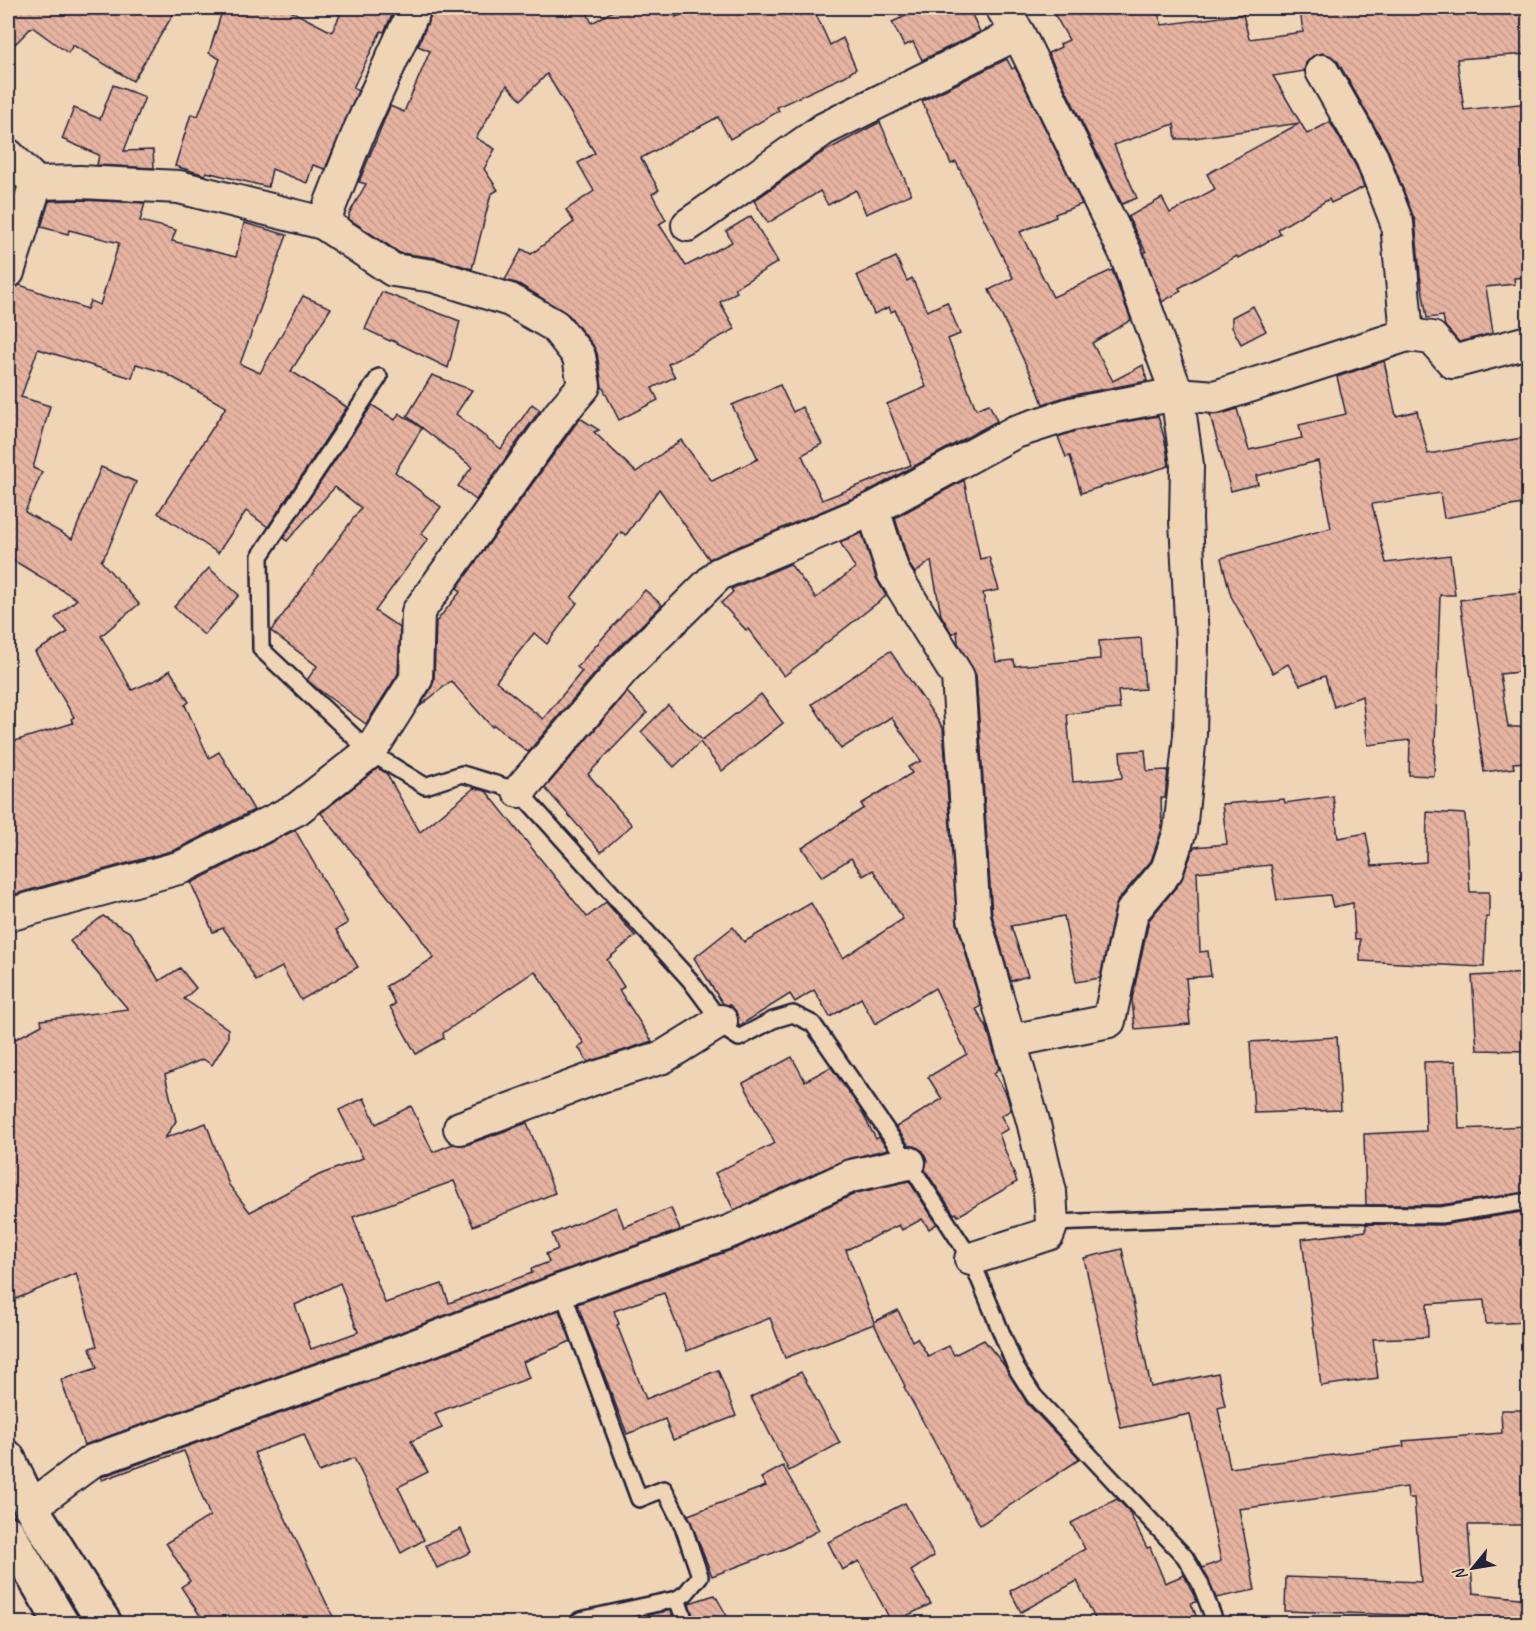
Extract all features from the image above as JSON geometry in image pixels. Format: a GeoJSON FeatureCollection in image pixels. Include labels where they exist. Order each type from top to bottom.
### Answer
{"type":"FeatureCollection","features":[{"type":"Feature","properties":{"kind":"main road"},"geometry":{"type":"LineString","coordinates":[[8,1458],[31,1507],[105,1623]]}},
{"type":"Feature","properties":{"kind":"main road"},"geometry":{"type":"LineString","coordinates":[[8,1533],[62,1623]]}},
{"type":"Feature","properties":{"kind":"street"},"geometry":{"type":"LineString","coordinates":[[323,223],[360,129],[415,8]]}},
{"type":"Feature","properties":{"kind":"street"},"geometry":{"type":"LineString","coordinates":[[688,225],[824,129],[1010,20],[1125,252],[1178,394],[1187,465],[1186,520],[1192,641],[1190,735],[1180,831],[1167,870],[1132,912],[1109,1021],[1011,1041]]}},
{"type":"Feature","properties":{"kind":"street"},"geometry":{"type":"LineString","coordinates":[[1322,71],[1372,158],[1397,224],[1407,335]]}},
{"type":"Feature","properties":{"kind":"street"},"geometry":{"type":"LineString","coordinates":[[8,155],[36,183],[80,182],[179,187],[323,223],[393,270],[434,276],[510,300],[555,326],[579,356],[584,386],[560,414],[418,612],[416,679],[369,752],[297,809],[182,867],[8,915]]}},
{"type":"Feature","properties":{"kind":"street"},"geometry":{"type":"LineString","coordinates":[[8,272],[36,183]]}},
{"type":"Feature","properties":{"kind":"street"},"geometry":{"type":"LineString","coordinates":[[519,791],[623,669],[719,574],[873,509],[1015,432],[1071,414],[1178,394],[1215,397],[1407,335],[1432,338],[1453,362],[1528,342]]}},
{"type":"Feature","properties":{"kind":"street"},"geometry":{"type":"LineString","coordinates":[[873,509],[893,572],[915,611],[958,677],[974,918],[1011,1041],[1050,1192],[1052,1223],[1048,1234],[971,1259]]}},
{"type":"Feature","properties":{"kind":"street"},"geometry":{"type":"LineString","coordinates":[[460,1128],[598,1077],[663,1057],[721,1021]]}},
{"type":"Feature","properties":{"kind":"street"},"geometry":{"type":"LineString","coordinates":[[31,1507],[92,1461],[731,1231],[851,1176],[909,1163]]}},
{"type":"Feature","properties":{"kind":"lane"},"geometry":{"type":"LineString","coordinates":[[380,377],[260,556],[261,649],[369,752],[425,786],[462,774],[519,791],[682,972],[728,1031],[738,1038],[773,1020],[793,1014],[813,1024],[909,1163],[971,1259],[1016,1368],[1034,1396],[1185,1557],[1200,1583],[1216,1623]]}},
{"type":"Feature","properties":{"kind":"lane"},"geometry":{"type":"LineString","coordinates":[[1052,1223],[1310,1214],[1441,1215],[1528,1201]]}},
{"type":"Feature","properties":{"kind":"lane"},"geometry":{"type":"LineString","coordinates":[[562,1290],[639,1499],[664,1489],[683,1526],[699,1576],[686,1593],[677,1599],[580,1620]]}},
{"type":"Feature","properties":{"kind":"lane"},"geometry":{"type":"LineString","coordinates":[[677,1599],[686,1623]]}},
{"type":"Feature","properties":{"kind":"building"},"geometry":{"type":"Polygon","coordinates":[[[8,8],[177,8],[133,81],[73,45],[68,53],[32,27],[8,51],[8,8]]]}},
{"type":"Feature","properties":{"kind":"building"},"geometry":{"type":"Polygon","coordinates":[[[223,8],[285,8],[332,32],[340,15],[326,8],[395,8],[353,88],[358,91],[325,169],[313,165],[307,183],[272,169],[268,187],[206,172],[205,175],[175,166],[191,114],[198,116],[220,59],[209,53],[223,8]]]}},
{"type":"Feature","properties":{"kind":"building"},"geometry":{"type":"Polygon","coordinates":[[[433,8],[442,8],[463,15],[468,8],[584,8],[592,23],[618,8],[672,8],[676,17],[696,8],[813,8],[830,45],[843,38],[856,69],[845,76],[777,107],[779,111],[730,139],[718,117],[641,158],[659,190],[652,194],[666,220],[659,224],[686,266],[732,242],[726,231],[751,216],[778,262],[735,288],[737,292],[720,302],[735,329],[668,364],[675,377],[652,388],[658,400],[619,420],[602,386],[597,353],[569,315],[519,284],[505,280],[522,249],[531,254],[574,222],[566,210],[594,191],[578,163],[595,153],[547,74],[521,100],[507,85],[476,138],[495,149],[484,169],[498,190],[491,194],[472,269],[437,258],[400,253],[349,219],[349,214],[366,184],[359,182],[390,106],[404,112],[430,51],[418,46],[433,8]]]}},
{"type":"Feature","properties":{"kind":"building"},"geometry":{"type":"Polygon","coordinates":[[[925,8],[969,8],[980,32],[922,60],[913,42],[904,46],[892,22],[925,8]]]}},
{"type":"Feature","properties":{"kind":"building"},"geometry":{"type":"Polygon","coordinates":[[[1051,8],[1156,8],[1162,25],[1243,14],[1249,39],[1303,32],[1300,10],[1313,8],[1427,8],[1428,12],[1528,8],[1528,54],[1457,59],[1464,110],[1528,103],[1528,151],[1521,152],[1528,203],[1528,277],[1514,278],[1515,284],[1486,287],[1493,333],[1459,342],[1445,326],[1443,316],[1427,318],[1415,221],[1389,152],[1338,62],[1323,53],[1313,56],[1306,63],[1304,71],[1273,76],[1307,134],[1330,122],[1356,166],[1364,187],[1331,203],[1329,199],[1278,229],[1281,234],[1179,288],[1181,291],[1162,302],[1144,253],[1146,252],[1128,217],[1162,198],[1170,213],[1215,189],[1207,174],[1300,123],[1187,139],[1176,139],[1174,124],[1114,145],[1137,198],[1122,204],[1048,53],[1069,40],[1051,8]]]}},
{"type":"Feature","properties":{"kind":"building"},"geometry":{"type":"Polygon","coordinates":[[[1007,59],[1012,69],[1015,67],[1082,204],[1055,214],[1056,217],[1020,232],[1053,297],[1112,270],[1131,320],[1092,343],[1113,381],[1143,365],[1147,381],[1068,396],[1043,404],[1036,385],[989,290],[1013,278],[956,162],[951,164],[922,101],[1007,59]]]}},
{"type":"Feature","properties":{"kind":"building"},"geometry":{"type":"Polygon","coordinates":[[[113,85],[145,97],[124,151],[153,150],[154,168],[97,165],[99,155],[62,139],[74,108],[100,119],[113,85]]]}},
{"type":"Feature","properties":{"kind":"building"},"geometry":{"type":"Polygon","coordinates":[[[880,122],[911,194],[866,214],[856,190],[828,205],[820,191],[768,223],[754,201],[820,154],[880,122]]]}},
{"type":"Feature","properties":{"kind":"building"},"geometry":{"type":"Polygon","coordinates":[[[49,201],[145,203],[140,221],[176,230],[172,241],[236,257],[244,223],[287,235],[240,364],[260,373],[303,296],[331,308],[291,371],[347,407],[268,527],[246,511],[218,553],[158,513],[226,407],[163,372],[136,364],[132,378],[38,349],[21,397],[50,406],[33,468],[42,472],[25,512],[72,539],[101,467],[136,482],[107,552],[101,561],[139,604],[101,636],[132,690],[160,678],[170,670],[189,702],[185,705],[209,758],[219,752],[254,810],[175,850],[8,896],[8,743],[73,723],[71,719],[74,717],[35,652],[68,632],[55,618],[77,599],[8,557],[8,289],[20,285],[87,309],[90,301],[100,305],[119,243],[69,230],[68,234],[41,227],[49,201]]]}},
{"type":"Feature","properties":{"kind":"building"},"geometry":{"type":"Polygon","coordinates":[[[896,257],[907,281],[912,278],[927,311],[947,302],[960,334],[948,339],[976,409],[989,404],[997,421],[865,493],[709,559],[659,489],[626,535],[621,532],[571,598],[577,603],[547,644],[534,633],[496,681],[543,719],[582,671],[577,667],[645,590],[662,605],[609,657],[528,752],[494,725],[492,727],[451,681],[419,707],[434,680],[436,622],[461,591],[457,588],[580,418],[599,430],[594,432],[636,472],[681,440],[712,481],[758,459],[732,405],[780,385],[793,412],[802,407],[822,444],[802,455],[822,500],[911,465],[887,404],[926,387],[895,310],[891,312],[889,307],[874,314],[857,275],[896,257]]]}},
{"type":"Feature","properties":{"kind":"building"},"geometry":{"type":"Polygon","coordinates":[[[382,292],[460,321],[448,368],[365,329],[382,292]]]}},
{"type":"Feature","properties":{"kind":"building"},"geometry":{"type":"Polygon","coordinates":[[[1253,306],[1266,331],[1241,344],[1232,327],[1232,317],[1253,306]]]}},
{"type":"Feature","properties":{"kind":"building"},"geometry":{"type":"Polygon","coordinates":[[[1384,361],[1396,416],[1417,411],[1428,454],[1528,437],[1528,503],[1444,518],[1440,493],[1372,504],[1386,563],[1450,555],[1455,595],[1440,595],[1434,776],[1409,775],[1410,740],[1368,745],[1362,696],[1334,707],[1325,676],[1300,685],[1288,664],[1273,673],[1231,596],[1221,558],[1331,528],[1318,461],[1256,476],[1258,484],[1231,491],[1210,415],[1237,409],[1249,450],[1302,438],[1299,425],[1346,414],[1337,377],[1384,361]]]}},
{"type":"Feature","properties":{"kind":"building"},"geometry":{"type":"Polygon","coordinates":[[[432,375],[472,390],[456,414],[501,449],[532,404],[540,410],[476,500],[458,486],[472,467],[407,416],[432,375]]]}},
{"type":"Feature","properties":{"kind":"building"},"geometry":{"type":"Polygon","coordinates":[[[372,405],[395,420],[399,413],[422,428],[395,472],[441,507],[421,534],[428,539],[375,611],[400,628],[398,674],[366,724],[307,680],[317,666],[271,631],[361,508],[335,487],[287,541],[283,538],[372,405]]]}},
{"type":"Feature","properties":{"kind":"building"},"geometry":{"type":"Polygon","coordinates":[[[1158,416],[1169,466],[1081,493],[1070,456],[1066,457],[1058,437],[1075,431],[1158,416]]]}},
{"type":"Feature","properties":{"kind":"building"},"geometry":{"type":"Polygon","coordinates":[[[964,480],[980,559],[989,557],[999,590],[983,593],[996,662],[1014,660],[1015,666],[1100,659],[1099,641],[1141,638],[1145,689],[1118,691],[1120,709],[1067,714],[1073,782],[1122,778],[1120,752],[1145,750],[1147,771],[1168,770],[1165,798],[1161,798],[1162,829],[1151,861],[1118,900],[1100,978],[1076,982],[1064,916],[1011,926],[1028,976],[1011,981],[992,915],[976,675],[958,643],[957,631],[952,634],[941,615],[931,561],[915,573],[909,564],[895,518],[964,480]]]}},
{"type":"Feature","properties":{"kind":"building"},"geometry":{"type":"Polygon","coordinates":[[[862,533],[876,578],[886,596],[784,676],[748,629],[746,630],[721,603],[733,592],[731,589],[790,564],[816,598],[855,568],[840,542],[862,533]]]}},
{"type":"Feature","properties":{"kind":"building"},"geometry":{"type":"Polygon","coordinates":[[[209,568],[239,595],[204,635],[174,607],[209,568]]]}},
{"type":"Feature","properties":{"kind":"building"},"geometry":{"type":"Polygon","coordinates":[[[1528,591],[1528,671],[1500,674],[1508,727],[1528,727],[1528,762],[1513,763],[1514,768],[1484,772],[1460,600],[1528,591]]]}},
{"type":"Feature","properties":{"kind":"building"},"geometry":{"type":"Polygon","coordinates":[[[890,651],[943,728],[957,923],[981,1006],[976,1009],[987,1028],[999,1069],[994,1073],[1006,1093],[1011,1110],[1001,1116],[1008,1129],[999,1134],[1017,1182],[958,1216],[954,1214],[925,1170],[927,1160],[923,1151],[915,1146],[909,1146],[896,1127],[942,1099],[928,1077],[967,1054],[935,988],[875,1024],[861,998],[830,1017],[814,990],[795,1002],[790,994],[739,1026],[736,1011],[730,1005],[723,1004],[694,958],[733,927],[744,942],[811,903],[843,958],[903,919],[873,870],[863,876],[851,858],[822,877],[802,848],[864,808],[861,804],[912,773],[908,767],[921,761],[891,717],[841,749],[812,704],[890,651]]]}},
{"type":"Feature","properties":{"kind":"building"},"geometry":{"type":"Polygon","coordinates":[[[627,692],[647,713],[588,774],[632,825],[601,852],[545,788],[627,692]]]}},
{"type":"Feature","properties":{"kind":"building"},"geometry":{"type":"Polygon","coordinates":[[[761,694],[783,723],[722,771],[700,742],[674,767],[641,732],[668,705],[702,740],[761,694]]]}},
{"type":"Feature","properties":{"kind":"building"},"geometry":{"type":"Polygon","coordinates":[[[378,768],[386,773],[420,832],[474,788],[486,791],[587,917],[606,902],[635,936],[607,960],[624,987],[619,990],[652,1041],[588,1062],[578,1047],[584,1043],[535,971],[443,1033],[444,1038],[416,1054],[390,1007],[395,1004],[386,986],[434,958],[418,934],[321,813],[378,768]]]}},
{"type":"Feature","properties":{"kind":"building"},"geometry":{"type":"Polygon","coordinates":[[[1333,796],[1338,838],[1366,833],[1372,866],[1426,862],[1427,812],[1465,814],[1470,892],[1489,892],[1484,967],[1360,961],[1360,939],[1355,939],[1353,903],[1333,907],[1330,895],[1277,900],[1271,865],[1197,872],[1200,952],[1208,951],[1211,976],[1186,978],[1190,1024],[1135,1029],[1132,999],[1149,920],[1181,881],[1194,847],[1227,844],[1222,804],[1284,799],[1285,803],[1333,796]]]}},
{"type":"Feature","properties":{"kind":"building"},"geometry":{"type":"Polygon","coordinates":[[[295,830],[348,923],[336,930],[358,967],[301,1000],[282,967],[256,981],[238,948],[223,928],[213,932],[191,883],[295,830]]]}},
{"type":"Feature","properties":{"kind":"building"},"geometry":{"type":"Polygon","coordinates":[[[103,916],[131,933],[159,981],[180,968],[196,988],[184,999],[228,1029],[228,1039],[212,1065],[203,1059],[165,1075],[176,1121],[165,1138],[206,1123],[229,1185],[250,1212],[319,1175],[363,1158],[339,1110],[364,1098],[376,1124],[411,1106],[433,1152],[453,1144],[466,1145],[527,1123],[555,1193],[473,1226],[454,1181],[353,1217],[385,1303],[442,1284],[449,1303],[532,1273],[531,1269],[549,1262],[546,1254],[558,1249],[552,1234],[616,1207],[624,1227],[671,1208],[680,1230],[84,1445],[61,1380],[97,1368],[90,1348],[97,1346],[76,1273],[16,1299],[8,1279],[8,1043],[42,1025],[41,1020],[128,1009],[70,941],[103,916]],[[340,1283],[295,1305],[311,1349],[358,1332],[340,1283]]]}},
{"type":"Feature","properties":{"kind":"building"},"geometry":{"type":"Polygon","coordinates":[[[1528,973],[1528,1051],[1477,1050],[1472,976],[1528,973]]]}},
{"type":"Feature","properties":{"kind":"building"},"geometry":{"type":"Polygon","coordinates":[[[1337,1037],[1341,1110],[1254,1113],[1250,1042],[1337,1037]]]}},
{"type":"Feature","properties":{"kind":"building"},"geometry":{"type":"Polygon","coordinates":[[[792,1057],[805,1081],[831,1067],[859,1107],[876,1139],[879,1137],[888,1149],[844,1160],[734,1210],[715,1173],[775,1143],[743,1083],[792,1057]]]}},
{"type":"Feature","properties":{"kind":"building"},"geometry":{"type":"Polygon","coordinates":[[[1456,1061],[1459,1129],[1528,1126],[1528,1192],[1440,1205],[1366,1205],[1364,1134],[1426,1131],[1424,1062],[1456,1061]]]}},
{"type":"Feature","properties":{"kind":"building"},"geometry":{"type":"Polygon","coordinates":[[[909,1181],[937,1224],[929,1229],[922,1219],[902,1230],[899,1225],[846,1250],[874,1322],[898,1310],[912,1341],[917,1338],[928,1356],[949,1346],[954,1355],[984,1340],[1004,1365],[1027,1403],[1080,1459],[980,1525],[904,1387],[874,1324],[785,1358],[770,1318],[687,1351],[664,1293],[614,1311],[619,1324],[617,1325],[646,1399],[718,1370],[736,1416],[673,1440],[665,1419],[627,1434],[577,1304],[737,1248],[857,1193],[909,1181]]]}},
{"type":"Feature","properties":{"kind":"building"},"geometry":{"type":"Polygon","coordinates":[[[1528,1211],[1528,1322],[1486,1324],[1484,1300],[1427,1304],[1428,1337],[1373,1339],[1378,1378],[1321,1386],[1302,1239],[1366,1231],[1366,1224],[1441,1225],[1528,1211]]]}},
{"type":"Feature","properties":{"kind":"building"},"geometry":{"type":"Polygon","coordinates":[[[1122,1249],[1151,1387],[1218,1373],[1225,1406],[1218,1408],[1230,1468],[1404,1446],[1403,1441],[1502,1433],[1501,1410],[1528,1410],[1528,1525],[1468,1525],[1473,1593],[1528,1599],[1528,1623],[1431,1623],[1431,1616],[1285,1611],[1286,1577],[1421,1582],[1414,1498],[1408,1498],[1407,1487],[1239,1509],[1255,1590],[1216,1598],[1202,1568],[1221,1561],[1190,1414],[1121,1428],[1084,1258],[1122,1249]]]}},
{"type":"Feature","properties":{"kind":"building"},"geometry":{"type":"Polygon","coordinates":[[[559,1310],[571,1341],[523,1362],[529,1378],[435,1413],[442,1428],[411,1441],[428,1472],[398,1487],[424,1540],[401,1553],[354,1458],[319,1472],[304,1434],[254,1453],[336,1623],[205,1623],[181,1587],[190,1581],[166,1543],[210,1516],[184,1451],[102,1480],[101,1477],[408,1368],[559,1310]]]}},
{"type":"Feature","properties":{"kind":"building"},"geometry":{"type":"Polygon","coordinates":[[[801,1372],[840,1443],[789,1471],[751,1397],[801,1372]]]}},
{"type":"Feature","properties":{"kind":"building"},"geometry":{"type":"Polygon","coordinates":[[[783,1466],[819,1530],[786,1548],[712,1576],[688,1515],[766,1486],[761,1478],[783,1466]]]}},
{"type":"Feature","properties":{"kind":"building"},"geometry":{"type":"Polygon","coordinates":[[[1117,1499],[1128,1510],[1147,1548],[1150,1547],[1165,1583],[1184,1575],[1197,1602],[1191,1603],[1199,1623],[1097,1623],[1077,1581],[1021,1612],[1010,1591],[1085,1549],[1071,1523],[1117,1499]]]}},
{"type":"Feature","properties":{"kind":"building"},"geometry":{"type":"Polygon","coordinates":[[[905,1503],[934,1556],[911,1571],[931,1604],[892,1623],[859,1561],[842,1570],[828,1542],[905,1503]]]}},
{"type":"Feature","properties":{"kind":"building"},"geometry":{"type":"Polygon","coordinates":[[[461,1529],[471,1552],[437,1568],[426,1545],[461,1529]]]}},
{"type":"Feature","properties":{"kind":"building"},"geometry":{"type":"Polygon","coordinates":[[[715,1595],[731,1623],[695,1623],[689,1603],[715,1595]]]}},
{"type":"Feature","properties":{"kind":"building"},"geometry":{"type":"Polygon","coordinates":[[[671,1610],[675,1623],[639,1623],[639,1617],[671,1610]]]}}]}
